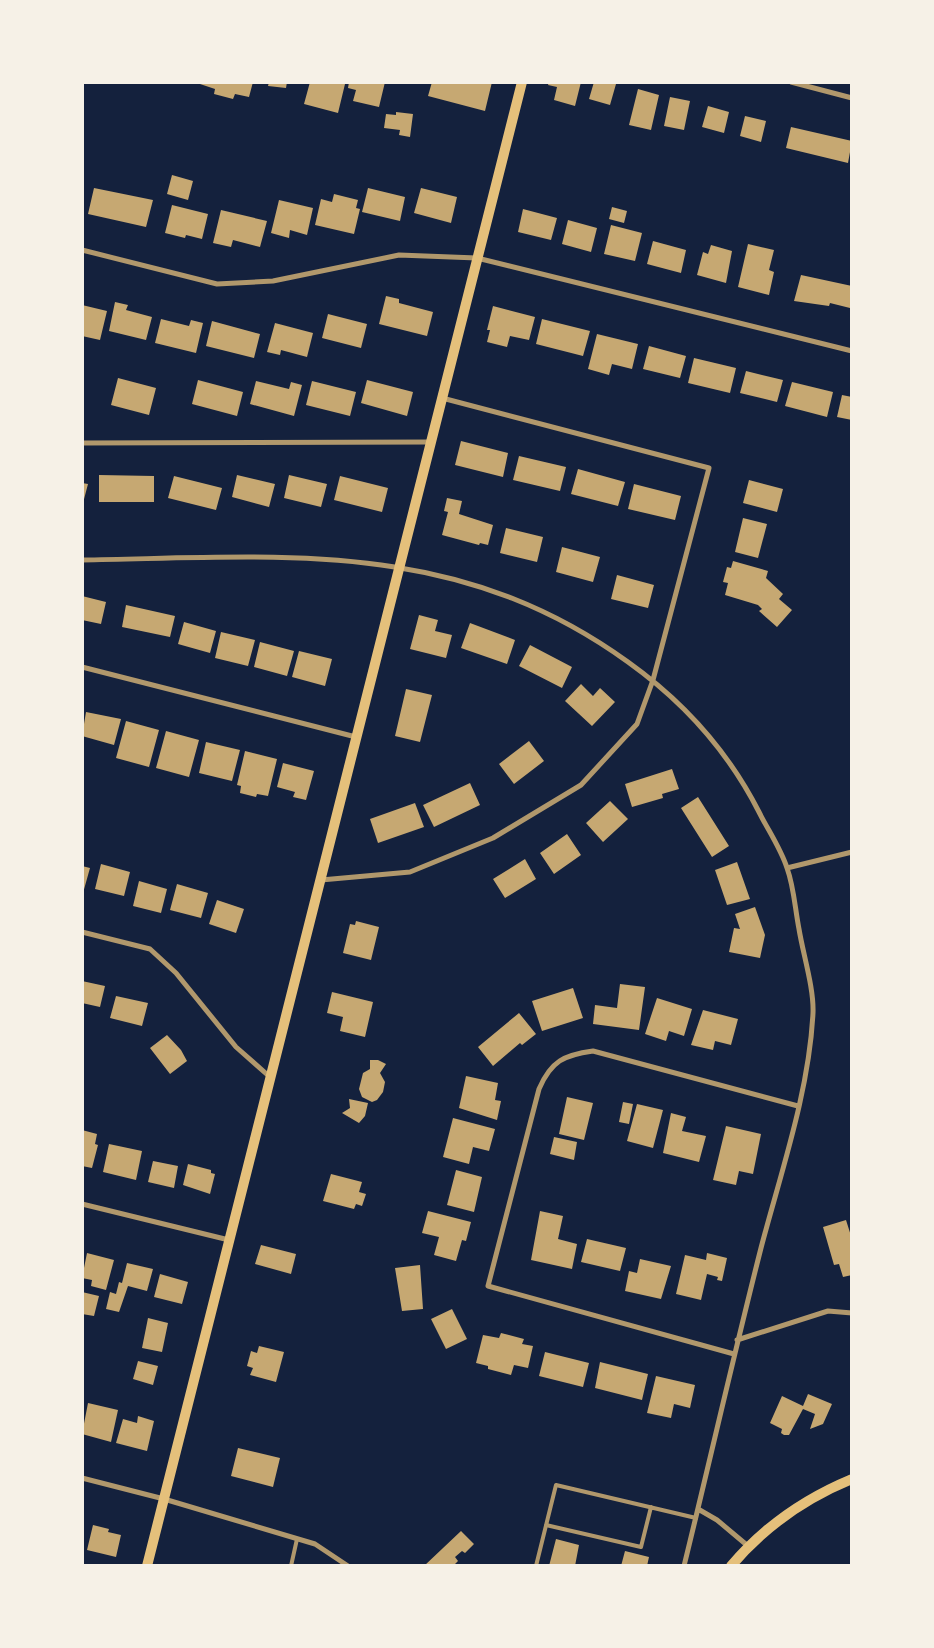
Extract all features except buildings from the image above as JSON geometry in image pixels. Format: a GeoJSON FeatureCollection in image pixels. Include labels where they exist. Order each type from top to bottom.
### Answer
{"type":"FeatureCollection","features":[{"type":"Feature","properties":{"kind":"main road"},"geometry":{"type":"LineString","coordinates":[[148,1566],[522,82]]}},
{"type":"Feature","properties":{"kind":"main road"},"geometry":{"type":"LineString","coordinates":[[731,1566],[748,1546],[789,1513],[852,1479]]}},
{"type":"Feature","properties":{"kind":"street"},"geometry":{"type":"LineString","coordinates":[[791,82],[852,98]]}},
{"type":"Feature","properties":{"kind":"street"},"geometry":{"type":"LineString","coordinates":[[82,250],[217,284],[273,281],[399,255],[477,258],[852,351]]}},
{"type":"Feature","properties":{"kind":"street"},"geometry":{"type":"LineString","coordinates":[[321,880],[410,872],[493,838],[581,785],[637,724],[653,680],[709,468],[441,398]]}},
{"type":"Feature","properties":{"kind":"street"},"geometry":{"type":"LineString","coordinates":[[82,443],[430,442]]}},
{"type":"Feature","properties":{"kind":"street"},"geometry":{"type":"LineString","coordinates":[[82,560],[240,555],[311,557],[399,566],[461,580],[511,596],[565,621],[653,680],[683,706],[731,763],[787,868],[813,1009],[808,1052],[798,1106],[737,1340],[684,1566]]}},
{"type":"Feature","properties":{"kind":"street"},"geometry":{"type":"LineString","coordinates":[[82,668],[357,737]]}},
{"type":"Feature","properties":{"kind":"street"},"geometry":{"type":"LineString","coordinates":[[787,868],[852,852]]}},
{"type":"Feature","properties":{"kind":"street"},"geometry":{"type":"LineString","coordinates":[[82,932],[150,949],[176,973],[236,1047],[270,1077]]}},
{"type":"Feature","properties":{"kind":"street"},"geometry":{"type":"LineString","coordinates":[[734,1354],[488,1286],[539,1089],[546,1071],[568,1055],[593,1051],[798,1106]]}},
{"type":"Feature","properties":{"kind":"street"},"geometry":{"type":"LineString","coordinates":[[82,1204],[230,1240]]}},
{"type":"Feature","properties":{"kind":"street"},"geometry":{"type":"LineString","coordinates":[[737,1340],[828,1311],[852,1313]]}},
{"type":"Feature","properties":{"kind":"street"},"geometry":{"type":"LineString","coordinates":[[82,1478],[164,1499],[297,1538],[315,1544],[348,1566]]}},
{"type":"Feature","properties":{"kind":"street"},"geometry":{"type":"LineString","coordinates":[[698,1509],[716,1520],[748,1546]]}},
{"type":"Feature","properties":{"kind":"lane"},"geometry":{"type":"LineString","coordinates":[[536,1566],[556,1485],[696,1518]]}},
{"type":"Feature","properties":{"kind":"lane"},"geometry":{"type":"LineString","coordinates":[[546,1525],[641,1547],[651,1507]]}},
{"type":"Feature","properties":{"kind":"lane"},"geometry":{"type":"LineString","coordinates":[[291,1566],[297,1538]]}}]}
